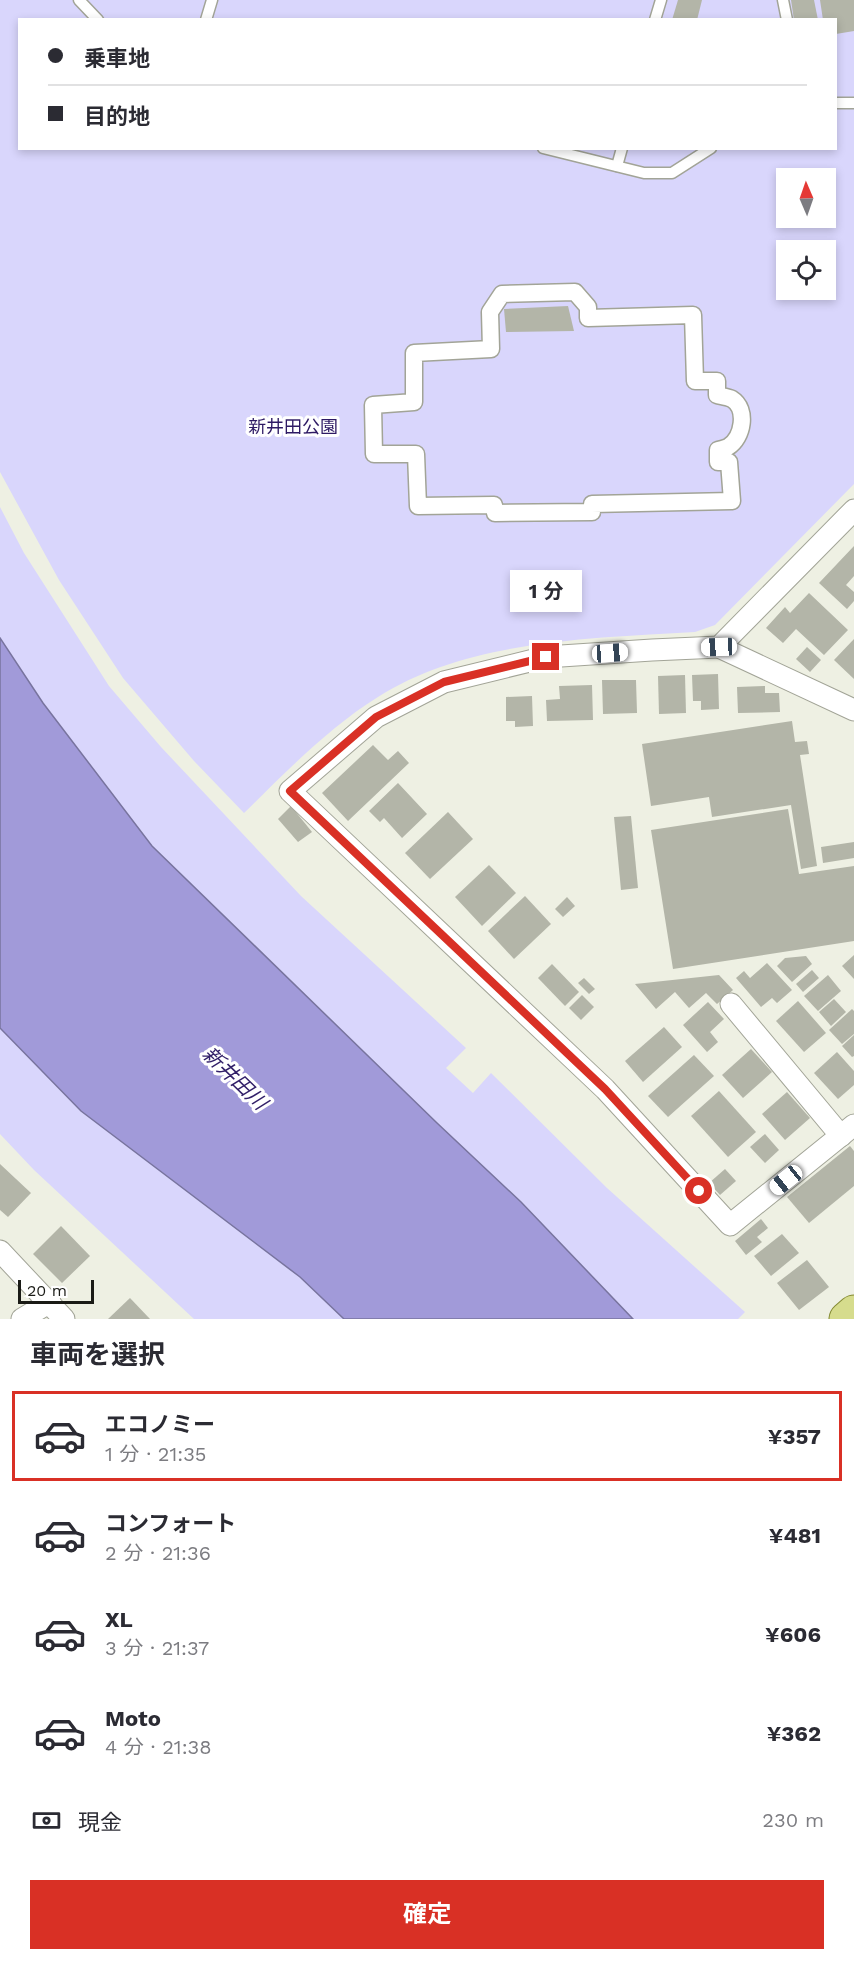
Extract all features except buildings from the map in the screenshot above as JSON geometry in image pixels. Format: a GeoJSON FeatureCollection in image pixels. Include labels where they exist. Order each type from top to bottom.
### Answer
{"type":"FeatureCollection","features":[{"type":"Feature","properties":{"kind":"main road"},"geometry":{"type":"LineString","coordinates":[[846,1319],[854,1312]]}},
{"type":"Feature","properties":{"kind":"street"},"geometry":{"type":"LineString","coordinates":[[575,292],[588,307],[588,318],[693,315],[695,381],[717,381],[717,395],[731,399],[739,407],[742,423],[738,436],[728,447],[718,450],[718,462],[729,462],[732,501],[592,504],[592,512],[495,513],[494,505],[418,506],[416,454],[374,454],[373,405],[414,402],[414,353],[491,349],[490,312],[502,294],[575,292]]}},
{"type":"Feature","properties":{"kind":"street"},"geometry":{"type":"LineString","coordinates":[[719,647],[854,510]]}},
{"type":"Feature","properties":{"kind":"street"},"geometry":{"type":"LineString","coordinates":[[731,1004],[848,1130],[730,1226],[605,1089],[290,791],[376,717],[444,682],[546,657],[719,647],[854,710]]}},
{"type":"Feature","properties":{"kind":"street"},"geometry":{"type":"LineString","coordinates":[[0,1251],[64,1319]]}},
{"type":"Feature","properties":{"kind":"street"},"geometry":{"type":"LineString","coordinates":[[22,1319],[50,1302]]}},
{"type":"Feature","properties":{"kind":"lane"},"geometry":{"type":"LineString","coordinates":[[79,0],[96,18]]}},
{"type":"Feature","properties":{"kind":"lane"},"geometry":{"type":"LineString","coordinates":[[207,18],[212,0]]}},
{"type":"Feature","properties":{"kind":"lane"},"geometry":{"type":"LineString","coordinates":[[656,18],[661,0]]}},
{"type":"Feature","properties":{"kind":"lane"},"geometry":{"type":"LineString","coordinates":[[783,0],[787,18]]}},
{"type":"Feature","properties":{"kind":"lane"},"geometry":{"type":"LineString","coordinates":[[837,103],[854,102]]}},
{"type":"Feature","properties":{"kind":"lane"},"geometry":{"type":"LineString","coordinates":[[551,150],[644,173],[672,173],[708,150]]}},
{"type":"Feature","properties":{"kind":"lane"},"geometry":{"type":"LineString","coordinates":[[617,166],[621,150]]}},
{"type":"Feature","properties":{"kind":"green space","name":"新井田公園"},"geometry":{"type":"Polygon","coordinates":[[[0,0],[854,0],[854,484],[715,625],[695,632],[531,645],[490,653],[413,678],[378,697],[342,723],[244,813],[194,761],[123,678],[59,580],[0,472],[0,0]]]}},
{"type":"Feature","properties":{"kind":"green space"},"geometry":{"type":"Polygon","coordinates":[[[0,507],[24,553],[109,686],[161,747],[301,896],[466,1048],[446,1068],[473,1093],[491,1073],[607,1188],[745,1312],[738,1319],[633,1319],[521,1202],[152,846],[43,703],[0,638],[0,507]]]}},
{"type":"Feature","properties":{"kind":"green space"},"geometry":{"type":"Polygon","coordinates":[[[0,1028],[81,1111],[300,1277],[344,1319],[194,1319],[34,1170],[0,1134],[0,1028]]]}},
{"type":"Feature","properties":{"kind":"water","name":"新井田川"},"geometry":{"type":"Polygon","coordinates":[[[0,638],[43,703],[152,846],[521,1202],[633,1319],[344,1319],[300,1277],[81,1111],[0,1028],[0,638]]]}},
{"type":"Feature","properties":{"kind":"route"},"geometry":{"type":"LineString","coordinates":[[546,657],[444,682],[376,717],[290,791],[605,1089],[699,1191]]}}]}
